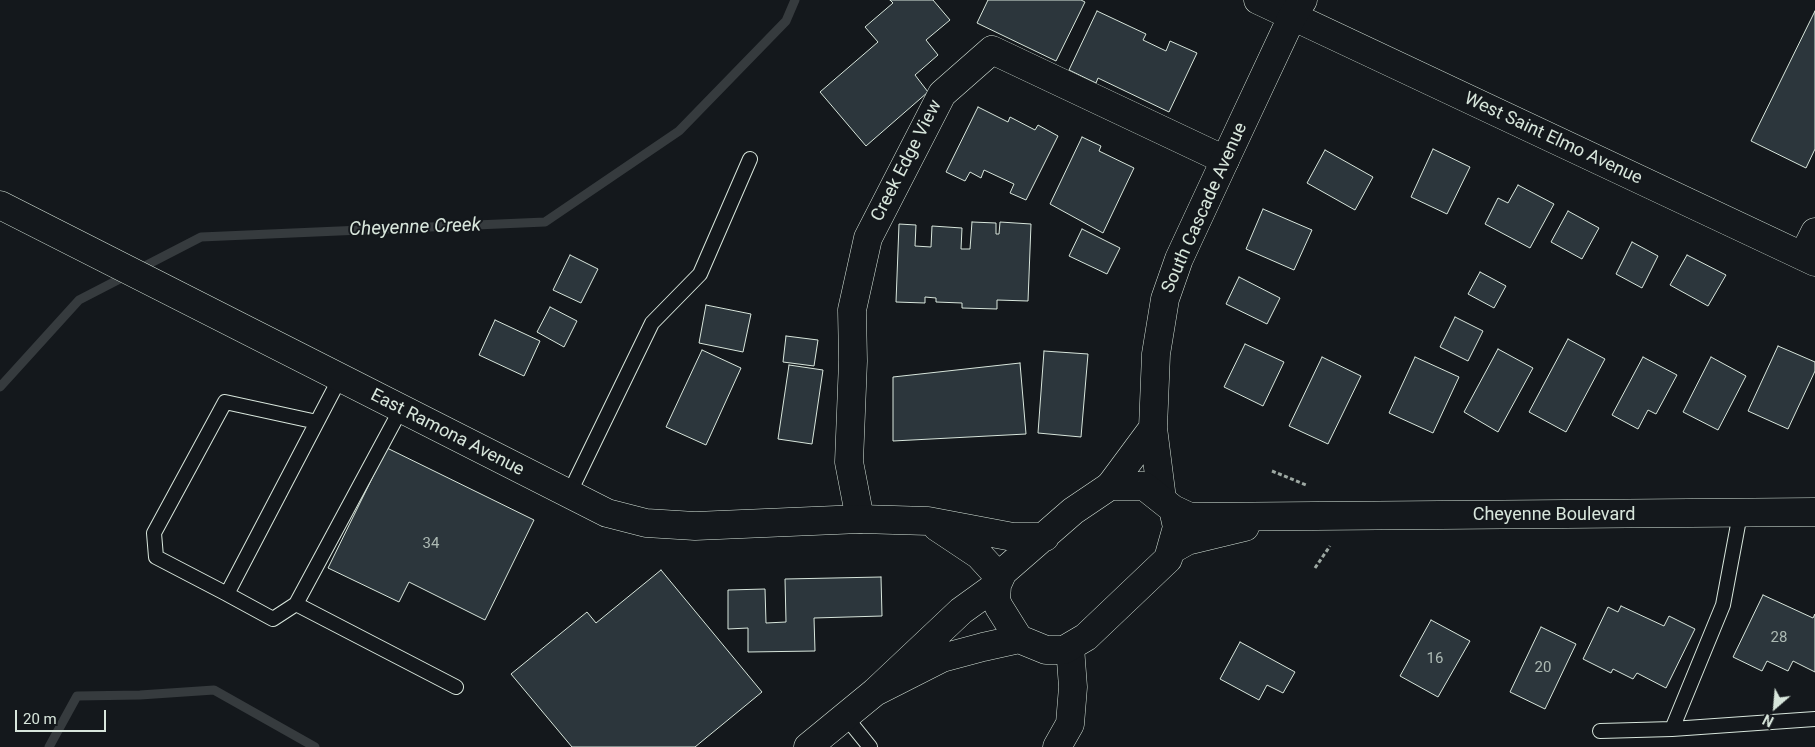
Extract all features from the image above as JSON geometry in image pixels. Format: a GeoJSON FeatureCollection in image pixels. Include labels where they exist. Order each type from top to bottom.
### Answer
{"type":"FeatureCollection","features":[{"type":"Feature","properties":{"kind":"main road","name":"West Saint Elmo Avenue"},"geometry":{"type":"LineString","coordinates":[[1258,0],[1297,8],[1809,259]]}},
{"type":"Feature","properties":{"kind":"main road","name":"South Cascade Avenue"},"geometry":{"type":"LineString","coordinates":[[1173,549],[1177,527],[1167,504],[1153,428],[1156,354],[1165,300],[1179,259],[1297,8]]}},
{"type":"Feature","properties":{"kind":"main road","name":"Creek Edge View"},"geometry":{"type":"LineString","coordinates":[[860,519],[849,462],[853,370],[852,310],[868,238],[942,94],[992,50],[1225,160]]}},
{"type":"Feature","properties":{"kind":"main road","name":"East Ramona Avenue"},"geometry":{"type":"LineString","coordinates":[[0,205],[607,513],[646,523],[695,526],[860,519],[928,521],[1013,537],[1046,537]]}},
{"type":"Feature","properties":{"kind":"main road"},"geometry":{"type":"LineString","coordinates":[[1809,259],[1815,232]]}},
{"type":"Feature","properties":{"kind":"main road"},"geometry":{"type":"LineString","coordinates":[[1153,428],[1110,486],[1073,511],[1046,537],[1003,572],[996,600],[1019,639],[1046,650],[1064,650],[1086,637],[1168,559],[1173,549],[1187,541],[1294,516]]}},
{"type":"Feature","properties":{"kind":"main road"},"geometry":{"type":"LineString","coordinates":[[1110,486],[1144,486],[1167,504],[1190,517],[1294,516]]}},
{"type":"Feature","properties":{"kind":"main road","name":"Cheyenne Boulevard"},"geometry":{"type":"LineString","coordinates":[[1294,516],[1815,512]]}},
{"type":"Feature","properties":{"kind":"main road"},"geometry":{"type":"LineString","coordinates":[[928,521],[979,555],[999,582]]}},
{"type":"Feature","properties":{"kind":"main road"},"geometry":{"type":"LineString","coordinates":[[808,747],[875,692],[961,611],[999,582]]}},
{"type":"Feature","properties":{"kind":"main road"},"geometry":{"type":"LineString","coordinates":[[875,692],[942,658],[1019,639]]}},
{"type":"Feature","properties":{"kind":"main road"},"geometry":{"type":"LineString","coordinates":[[1057,747],[1070,724],[1073,687],[1070,647]]}},
{"type":"Feature","properties":{"kind":"lane"},"geometry":{"type":"LineString","coordinates":[[568,494],[652,323],[700,274],[750,159]]}},
{"type":"Feature","properties":{"kind":"lane"},"geometry":{"type":"LineString","coordinates":[[227,594],[340,378]]}},
{"type":"Feature","properties":{"kind":"lane"},"geometry":{"type":"LineString","coordinates":[[317,422],[225,402],[154,533],[156,557],[272,619],[296,604],[401,409]]}},
{"type":"Feature","properties":{"kind":"lane"},"geometry":{"type":"LineString","coordinates":[[1672,729],[1723,605],[1740,514]]}},
{"type":"Feature","properties":{"kind":"lane"},"geometry":{"type":"LineString","coordinates":[[296,604],[456,687]]}},
{"type":"Feature","properties":{"kind":"lane"},"geometry":{"type":"LineString","coordinates":[[845,716],[870,747]]}},
{"type":"Feature","properties":{"kind":"lane"},"geometry":{"type":"LineString","coordinates":[[1600,731],[1672,729],[1815,719]]}},
{"type":"Feature","properties":{"kind":"building"},"geometry":{"type":"Polygon","coordinates":[[[890,0],[933,0],[950,20],[926,40],[938,55],[915,75],[928,92],[866,146],[820,92],[878,42],[865,27],[893,3],[890,0]]]}},
{"type":"Feature","properties":{"kind":"building"},"geometry":{"type":"Polygon","coordinates":[[[988,0],[1081,0],[1085,2],[1056,61],[977,23],[988,0]]]}},
{"type":"Feature","properties":{"kind":"building"},"geometry":{"type":"Polygon","coordinates":[[[1097,11],[1146,34],[1143,40],[1166,51],[1170,41],[1197,53],[1169,112],[1098,78],[1096,83],[1069,70],[1097,11]]]}},
{"type":"Feature","properties":{"kind":"building"},"geometry":{"type":"Polygon","coordinates":[[[1815,11],[1815,149],[1806,168],[1751,141],[1815,11]]]}},
{"type":"Feature","properties":{"kind":"building"},"geometry":{"type":"Polygon","coordinates":[[[978,107],[1008,122],[1010,117],[1035,130],[1038,125],[1058,136],[1026,200],[1010,193],[1014,184],[984,170],[981,178],[970,172],[965,181],[946,172],[978,107]]]}},
{"type":"Feature","properties":{"kind":"building"},"geometry":{"type":"Polygon","coordinates":[[[1082,137],[1101,146],[1099,151],[1134,168],[1103,233],[1050,204],[1082,137]]]}},
{"type":"Feature","properties":{"kind":"building"},"geometry":{"type":"Polygon","coordinates":[[[1433,149],[1470,167],[1447,214],[1411,197],[1433,149]]]}},
{"type":"Feature","properties":{"kind":"building"},"geometry":{"type":"Polygon","coordinates":[[[1325,150],[1373,177],[1355,210],[1307,183],[1325,150]]]}},
{"type":"Feature","properties":{"kind":"building"},"geometry":{"type":"Polygon","coordinates":[[[1518,185],[1554,204],[1530,248],[1485,224],[1498,198],[1508,203],[1518,185]]]}},
{"type":"Feature","properties":{"kind":"building"},"geometry":{"type":"Polygon","coordinates":[[[1263,209],[1312,230],[1294,270],[1246,249],[1263,209]]]}},
{"type":"Feature","properties":{"kind":"building"},"geometry":{"type":"Polygon","coordinates":[[[1568,211],[1599,228],[1582,259],[1551,242],[1568,211]]]}},
{"type":"Feature","properties":{"kind":"building"},"geometry":{"type":"Polygon","coordinates":[[[972,222],[996,223],[996,234],[999,234],[1000,222],[1031,224],[1028,301],[997,300],[997,309],[962,308],[962,303],[936,302],[936,298],[925,297],[925,303],[896,302],[899,224],[916,225],[915,246],[931,247],[932,226],[962,228],[961,249],[970,249],[972,222]]]}},
{"type":"Feature","properties":{"kind":"building"},"geometry":{"type":"Polygon","coordinates":[[[1082,229],[1120,248],[1107,274],[1069,256],[1082,229]]]}},
{"type":"Feature","properties":{"kind":"building"},"geometry":{"type":"Polygon","coordinates":[[[1632,242],[1658,256],[1642,288],[1616,274],[1632,242]]]}},
{"type":"Feature","properties":{"kind":"building"},"geometry":{"type":"Polygon","coordinates":[[[570,255],[598,269],[581,303],[553,290],[570,255]]]}},
{"type":"Feature","properties":{"kind":"building"},"geometry":{"type":"Polygon","coordinates":[[[1687,255],[1726,275],[1708,306],[1670,285],[1687,255]]]}},
{"type":"Feature","properties":{"kind":"building"},"geometry":{"type":"Polygon","coordinates":[[[1480,272],[1506,286],[1494,308],[1468,294],[1480,272]]]}},
{"type":"Feature","properties":{"kind":"building"},"geometry":{"type":"Polygon","coordinates":[[[1239,277],[1280,298],[1267,324],[1226,304],[1239,277]]]}},
{"type":"Feature","properties":{"kind":"building"},"geometry":{"type":"Polygon","coordinates":[[[706,305],[751,314],[743,352],[699,343],[706,305]]]}},
{"type":"Feature","properties":{"kind":"building"},"geometry":{"type":"Polygon","coordinates":[[[550,307],[577,321],[564,347],[537,332],[550,307]]]}},
{"type":"Feature","properties":{"kind":"building"},"geometry":{"type":"Polygon","coordinates":[[[1455,317],[1483,331],[1468,361],[1440,347],[1455,317]]]}},
{"type":"Feature","properties":{"kind":"building"},"geometry":{"type":"Polygon","coordinates":[[[495,320],[540,341],[524,376],[479,355],[495,320]]]}},
{"type":"Feature","properties":{"kind":"building"},"geometry":{"type":"Polygon","coordinates":[[[786,336],[818,340],[814,366],[783,362],[786,336]]]}},
{"type":"Feature","properties":{"kind":"building"},"geometry":{"type":"Polygon","coordinates":[[[1568,339],[1605,359],[1566,432],[1529,412],[1568,339]]]}},
{"type":"Feature","properties":{"kind":"building"},"geometry":{"type":"Polygon","coordinates":[[[1245,344],[1284,362],[1263,406],[1224,387],[1245,344]]]}},
{"type":"Feature","properties":{"kind":"building"},"geometry":{"type":"Polygon","coordinates":[[[1778,346],[1815,362],[1815,371],[1788,429],[1748,411],[1778,346]]]}},
{"type":"Feature","properties":{"kind":"building"},"geometry":{"type":"Polygon","coordinates":[[[1498,349],[1533,368],[1498,432],[1464,412],[1498,349]]]}},
{"type":"Feature","properties":{"kind":"building"},"geometry":{"type":"Polygon","coordinates":[[[702,350],[741,368],[706,445],[666,427],[702,350]]]}},
{"type":"Feature","properties":{"kind":"building"},"geometry":{"type":"Polygon","coordinates":[[[1044,351],[1088,354],[1081,437],[1038,433],[1044,351]]]}},
{"type":"Feature","properties":{"kind":"building"},"geometry":{"type":"Polygon","coordinates":[[[1322,357],[1361,376],[1328,444],[1289,426],[1322,357]]]}},
{"type":"Feature","properties":{"kind":"building"},"geometry":{"type":"Polygon","coordinates":[[[1415,357],[1459,377],[1433,433],[1389,413],[1415,357]]]}},
{"type":"Feature","properties":{"kind":"building"},"geometry":{"type":"Polygon","coordinates":[[[1643,357],[1677,375],[1656,414],[1648,410],[1638,429],[1612,415],[1643,357]]]}},
{"type":"Feature","properties":{"kind":"building"},"geometry":{"type":"Polygon","coordinates":[[[1711,357],[1746,376],[1718,430],[1683,412],[1711,357]]]}},
{"type":"Feature","properties":{"kind":"building"},"geometry":{"type":"Polygon","coordinates":[[[1020,363],[1026,434],[893,441],[893,377],[1020,363]]]}},
{"type":"Feature","properties":{"kind":"building"},"geometry":{"type":"Polygon","coordinates":[[[789,365],[823,370],[812,444],[778,439],[789,365]]]}},
{"type":"Feature","properties":{"kind":"building"},"geometry":{"type":"Polygon","coordinates":[[[387,448],[534,520],[485,620],[409,582],[399,602],[328,568],[387,448]]]}},
{"type":"Feature","properties":{"kind":"building"},"geometry":{"type":"Polygon","coordinates":[[[661,570],[762,692],[695,747],[572,747],[511,674],[587,612],[596,623],[661,570]]]}},
{"type":"Feature","properties":{"kind":"building"},"geometry":{"type":"Polygon","coordinates":[[[881,577],[882,616],[814,618],[815,651],[748,652],[748,628],[728,629],[728,590],[765,589],[766,623],[786,622],[785,579],[881,577]]]}},
{"type":"Feature","properties":{"kind":"building"},"geometry":{"type":"Polygon","coordinates":[[[1763,595],[1813,618],[1815,614],[1815,672],[1793,661],[1788,671],[1767,661],[1762,671],[1733,657],[1763,595]]]}},
{"type":"Feature","properties":{"kind":"building"},"geometry":{"type":"Polygon","coordinates":[[[1621,606],[1664,626],[1669,616],[1695,629],[1666,688],[1637,673],[1633,679],[1613,669],[1611,673],[1583,659],[1608,607],[1618,612],[1621,606]]]}},
{"type":"Feature","properties":{"kind":"building"},"geometry":{"type":"Polygon","coordinates":[[[1431,620],[1470,641],[1438,697],[1400,676],[1431,620]]]}},
{"type":"Feature","properties":{"kind":"building"},"geometry":{"type":"Polygon","coordinates":[[[1541,627],[1576,644],[1545,709],[1510,692],[1541,627]]]}},
{"type":"Feature","properties":{"kind":"building"},"geometry":{"type":"Polygon","coordinates":[[[1240,642],[1295,672],[1283,693],[1267,685],[1259,700],[1220,679],[1240,642]]]}},
{"type":"Feature","properties":{"kind":"waterway","name":"Cheyenne Creek"},"geometry":{"type":"LineString","coordinates":[[0,387],[79,300],[201,237],[545,222],[679,131],[786,21],[795,0]]}},
{"type":"Feature","properties":{"kind":"waterway"},"geometry":{"type":"LineString","coordinates":[[49,747],[77,696],[140,695],[214,690],[315,747]]}}]}
